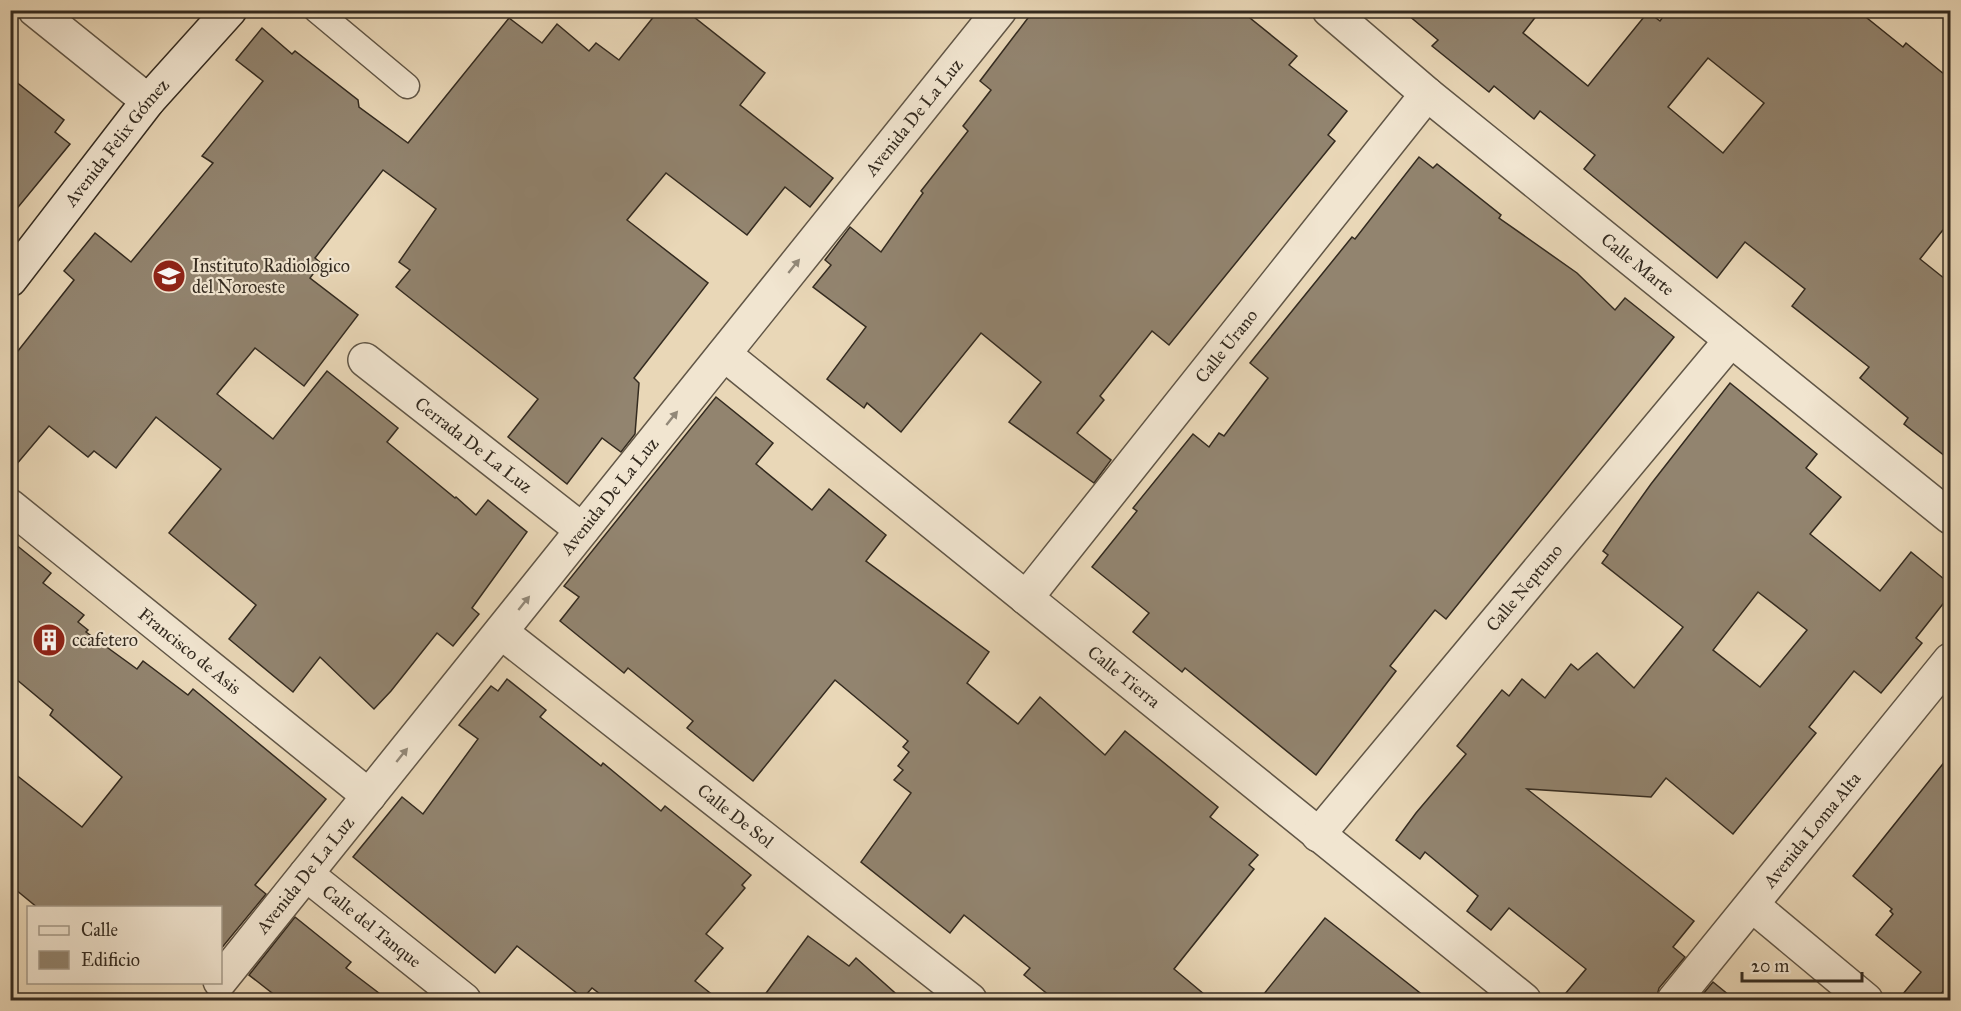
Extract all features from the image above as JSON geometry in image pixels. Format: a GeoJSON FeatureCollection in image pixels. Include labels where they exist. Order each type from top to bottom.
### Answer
{"type":"FeatureCollection","features":[{"type":"Feature","properties":{"kind":"street"},"geometry":{"type":"LineString","coordinates":[[35,10],[148,101]]}},
{"type":"Feature","properties":{"kind":"street","name":"Avenida Felix Gómez"},"geometry":{"type":"LineString","coordinates":[[10,280],[148,101],[230,10]]}},
{"type":"Feature","properties":{"kind":"street","name":"Avenida De La Luz"},"geometry":{"type":"LineString","coordinates":[[222,979],[1000,10]]}},
{"type":"Feature","properties":{"kind":"street","name":"Calle Marte"},"geometry":{"type":"LineString","coordinates":[[1329,10],[1427,94],[1950,517]]}},
{"type":"Feature","properties":{"kind":"street","name":"Calle Urano"},"geometry":{"type":"LineString","coordinates":[[1026,598],[1427,94]]}},
{"type":"Feature","properties":{"kind":"street","name":"Calle Neptuno"},"geometry":{"type":"LineString","coordinates":[[1318,834],[1731,340]]}},
{"type":"Feature","properties":{"kind":"street","name":"Calle Tierra"},"geometry":{"type":"LineString","coordinates":[[724,354],[1524,1000]]}},
{"type":"Feature","properties":{"kind":"street","name":"Cerrada De La Luz"},"geometry":{"type":"LineString","coordinates":[[365,360],[582,530]]}},
{"type":"Feature","properties":{"kind":"street","name":"Francisco de Asis"},"geometry":{"type":"LineString","coordinates":[[10,506],[369,796]]}},
{"type":"Feature","properties":{"kind":"street","name":"Calle De Sol"},"geometry":{"type":"LineString","coordinates":[[501,632],[970,1000]]}},
{"type":"Feature","properties":{"kind":"street","name":"Avenida Loma Alta"},"geometry":{"type":"LineString","coordinates":[[1674,1000],[1950,660]]}},
{"type":"Feature","properties":{"kind":"street","name":"Calle del Tanque"},"geometry":{"type":"LineString","coordinates":[[306,874],[464,1000]]}},
{"type":"Feature","properties":{"kind":"street"},"geometry":{"type":"LineString","coordinates":[[1752,905],[1866,1000]]}},
{"type":"Feature","properties":{"kind":"street","name":"Avenida De La Luz"},"geometry":{"type":"LineString","coordinates":[[205,1000],[218,984]]}},
{"type":"Feature","properties":{"kind":"lane"},"geometry":{"type":"LineString","coordinates":[[316,10],[407,86]]}},
{"type":"Feature","properties":{"kind":"building"},"geometry":{"type":"Polygon","coordinates":[[[659,10],[685,10],[765,73],[740,105],[833,178],[810,207],[785,187],[747,235],[666,173],[627,220],[708,283],[634,378],[639,383],[635,434],[621,452],[602,438],[567,484],[508,437],[538,399],[396,287],[410,270],[399,262],[436,209],[383,170],[315,258],[321,263],[310,278],[358,315],[304,386],[255,348],[217,394],[273,439],[327,371],[398,428],[387,442],[476,515],[488,500],[527,532],[472,608],[479,614],[453,646],[437,633],[374,709],[320,657],[293,692],[229,639],[256,605],[169,533],[221,469],[156,417],[116,468],[94,451],[88,457],[49,426],[10,472],[10,361],[74,280],[64,271],[95,233],[131,262],[213,163],[202,156],[263,81],[236,60],[262,28],[292,54],[295,51],[358,100],[359,107],[408,143],[509,18],[542,43],[557,24],[589,51],[596,43],[619,60],[659,10]]]}},
{"type":"Feature","properties":{"kind":"building"},"geometry":{"type":"Polygon","coordinates":[[[1034,10],[1240,10],[1297,56],[1289,65],[1347,111],[1328,135],[1335,141],[1169,345],[1152,331],[1100,396],[1104,400],[1077,433],[1111,460],[1094,483],[1009,422],[1041,382],[981,333],[901,432],[867,403],[864,408],[827,379],[866,327],[813,287],[831,265],[825,260],[850,227],[881,252],[923,193],[921,191],[968,131],[963,126],[991,90],[980,81],[1034,10]]]}},
{"type":"Feature","properties":{"kind":"building"},"geometry":{"type":"Polygon","coordinates":[[[1402,10],[1541,10],[1523,33],[1588,86],[1648,12],[1660,21],[1668,10],[1857,10],[1903,47],[1906,43],[1950,79],[1950,221],[1920,259],[1950,283],[1950,460],[1904,424],[1908,418],[1860,378],[1869,367],[1792,306],[1805,289],[1745,242],[1717,278],[1584,169],[1595,155],[1540,111],[1534,119],[1494,86],[1489,92],[1432,46],[1438,40],[1402,10]],[[1708,58],[1668,107],[1723,153],[1764,103],[1708,58]]]}},
{"type":"Feature","properties":{"kind":"building"},"geometry":{"type":"Polygon","coordinates":[[[10,77],[64,120],[55,132],[70,144],[10,217],[10,77]]]}},
{"type":"Feature","properties":{"kind":"building"},"geometry":{"type":"Polygon","coordinates":[[[1419,157],[1433,168],[1437,164],[1501,215],[1499,218],[1577,273],[1615,310],[1625,298],[1674,337],[1446,619],[1435,610],[1390,666],[1396,671],[1316,775],[1185,668],[1182,672],[1133,632],[1149,613],[1092,567],[1137,511],[1133,508],[1193,434],[1209,447],[1219,433],[1224,436],[1268,378],[1250,363],[1352,237],[1355,239],[1419,157]]]}},
{"type":"Feature","properties":{"kind":"building"},"geometry":{"type":"Polygon","coordinates":[[[1730,383],[1817,454],[1806,468],[1841,497],[1810,534],[1880,591],[1911,552],[1950,584],[1950,595],[1916,638],[1922,643],[1881,693],[1854,671],[1809,727],[1816,733],[1733,834],[1666,778],[1651,797],[1527,789],[1694,921],[1673,947],[1685,957],[1659,988],[1656,1000],[1560,1000],[1586,969],[1509,908],[1491,930],[1467,911],[1478,896],[1425,852],[1420,859],[1396,840],[1466,754],[1457,746],[1502,690],[1509,696],[1522,679],[1545,698],[1571,664],[1578,670],[1597,653],[1634,688],[1683,627],[1602,563],[1608,555],[1603,551],[1651,484],[1730,383]],[[1758,592],[1713,650],[1760,687],[1807,630],[1758,592]]]}},
{"type":"Feature","properties":{"kind":"building"},"geometry":{"type":"Polygon","coordinates":[[[716,397],[773,443],[756,464],[812,510],[829,489],[886,535],[866,561],[989,652],[967,683],[1018,724],[1040,697],[1105,755],[1125,731],[1218,807],[1210,817],[1258,855],[1249,865],[1254,869],[1174,969],[1211,1000],[1055,1000],[1024,975],[1030,968],[964,915],[950,933],[861,862],[911,793],[894,780],[903,770],[898,766],[909,752],[903,747],[908,741],[835,680],[753,781],[687,728],[693,721],[628,668],[624,673],[560,621],[579,597],[564,586],[716,397]]]}},
{"type":"Feature","properties":{"kind":"building"},"geometry":{"type":"Polygon","coordinates":[[[10,540],[51,573],[43,583],[84,615],[78,622],[88,630],[86,632],[137,669],[143,661],[188,695],[193,689],[326,799],[255,885],[266,894],[222,948],[222,906],[36,906],[10,885],[10,770],[82,827],[122,777],[50,715],[53,710],[10,674],[10,540]]]}},
{"type":"Feature","properties":{"kind":"building"},"geometry":{"type":"Polygon","coordinates":[[[507,679],[546,710],[540,717],[601,766],[603,763],[661,811],[665,806],[751,875],[742,885],[745,888],[706,934],[723,948],[695,981],[719,1000],[608,1000],[592,988],[583,998],[517,946],[495,973],[353,857],[402,797],[423,814],[478,739],[459,725],[491,686],[498,691],[507,679]]]}},
{"type":"Feature","properties":{"kind":"building"},"geometry":{"type":"Polygon","coordinates":[[[1950,755],[1950,995],[1944,990],[1936,1000],[1898,1000],[1921,972],[1876,935],[1893,914],[1890,911],[1892,909],[1853,876],[1950,755]]]}},
{"type":"Feature","properties":{"kind":"building"},"geometry":{"type":"Polygon","coordinates":[[[295,917],[351,962],[346,968],[388,1000],[281,1000],[249,975],[295,917]]]}},
{"type":"Feature","properties":{"kind":"building"},"geometry":{"type":"Polygon","coordinates":[[[1325,918],[1429,1000],[1259,1000],[1325,918]]]}},
{"type":"Feature","properties":{"kind":"building"},"geometry":{"type":"Polygon","coordinates":[[[808,936],[849,966],[856,958],[903,1000],[761,1000],[808,936]]]}},
{"type":"Feature","properties":{"kind":"building"},"geometry":{"type":"Polygon","coordinates":[[[1713,982],[1735,1000],[1698,1000],[1713,982]]]}},
{"type":"Feature","properties":{"kind":"place","name":"Instituto Radiologico del Noroeste"},"geometry":{"type":"Point","coordinates":[169,276]}},
{"type":"Feature","properties":{"kind":"place","name":"ccafetero"},"geometry":{"type":"Point","coordinates":[49,640]}}]}
